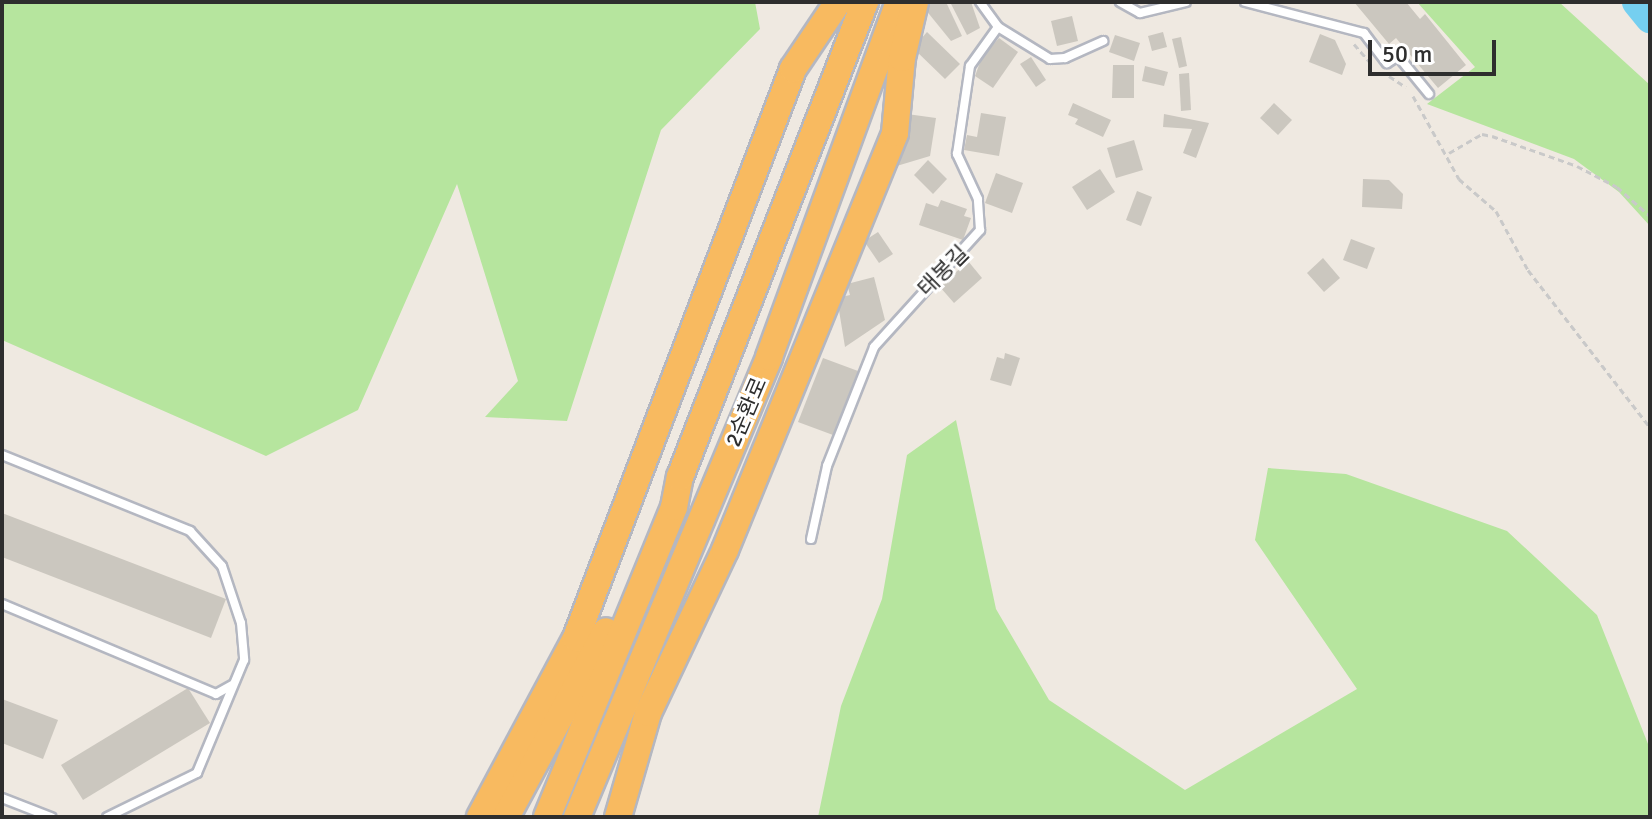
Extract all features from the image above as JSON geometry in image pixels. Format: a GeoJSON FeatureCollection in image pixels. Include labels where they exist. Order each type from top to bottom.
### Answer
{"type":"FeatureCollection","features":[{"type":"Feature","properties":{"kind":"highway"},"geometry":{"type":"LineString","coordinates":[[480,817],[576,638],[793,69],[838,2]]}},
{"type":"Feature","properties":{"kind":"highway","name":"2순환로"},"geometry":{"type":"LineString","coordinates":[[547,817],[674,507],[680,477],[865,2]]}},
{"type":"Feature","properties":{"kind":"highway","name":"2순환로"},"geometry":{"type":"LineString","coordinates":[[577,817],[769,357],[899,2]]}},
{"type":"Feature","properties":{"kind":"highway"},"geometry":{"type":"LineString","coordinates":[[618,817],[648,713],[725,550],[895,133],[902,58],[915,2]]}},
{"type":"Feature","properties":{"kind":"highway"},"geometry":{"type":"LineString","coordinates":[[506,817],[607,629],[663,500],[680,477]]}},
{"type":"Feature","properties":{"kind":"lane"},"geometry":{"type":"LineString","coordinates":[[980,2],[998,27],[1050,59],[1065,58],[1103,41]]}},
{"type":"Feature","properties":{"kind":"lane"},"geometry":{"type":"LineString","coordinates":[[1120,2],[1140,13],[1186,2]]}},
{"type":"Feature","properties":{"kind":"lane"},"geometry":{"type":"LineString","coordinates":[[1245,2],[1342,24],[1364,33],[1387,63],[1398,56],[1429,94]]}},
{"type":"Feature","properties":{"kind":"lane","name":"태봉길"},"geometry":{"type":"LineString","coordinates":[[811,539],[827,466],[874,347],[980,230],[978,199],[957,154],[970,66],[998,27]]}},
{"type":"Feature","properties":{"kind":"lane"},"geometry":{"type":"LineString","coordinates":[[2,455],[190,531],[222,566],[241,623],[246,641],[238,678],[197,773],[107,817]]}},
{"type":"Feature","properties":{"kind":"lane"},"geometry":{"type":"LineString","coordinates":[[2,604],[216,694],[238,678]]}},
{"type":"Feature","properties":{"kind":"lane"},"geometry":{"type":"LineString","coordinates":[[2,798],[51,817]]}},
{"type":"Feature","properties":{"kind":"path"},"geometry":{"type":"LineString","coordinates":[[1342,24],[1365,61],[1376,68]]}},
{"type":"Feature","properties":{"kind":"path"},"geometry":{"type":"LineString","coordinates":[[1386,74],[1407,88],[1448,154],[1459,179],[1496,211],[1528,270],[1577,339],[1650,427]]}},
{"type":"Feature","properties":{"kind":"path"},"geometry":{"type":"LineString","coordinates":[[1448,154],[1482,134],[1492,136],[1577,166],[1617,187],[1650,216]]}},
{"type":"Feature","properties":{"kind":"green space"},"geometry":{"type":"Polygon","coordinates":[[[2,2],[755,2],[760,29],[661,130],[567,421],[485,417],[518,381],[457,184],[358,410],[266,456],[2,340],[2,2]]]}},
{"type":"Feature","properties":{"kind":"green space"},"geometry":{"type":"Polygon","coordinates":[[[1417,2],[1559,2],[1650,85],[1650,226],[1619,192],[1574,159],[1427,104],[1475,67],[1417,2]]]}},
{"type":"Feature","properties":{"kind":"green space"},"geometry":{"type":"Polygon","coordinates":[[[956,420],[996,609],[1049,700],[1185,790],[1357,689],[1255,540],[1268,468],[1346,474],[1507,531],[1597,615],[1650,749],[1650,817],[818,817],[841,706],[882,599],[907,455],[956,420]]]}},
{"type":"Feature","properties":{"kind":"building"},"geometry":{"type":"Polygon","coordinates":[[[930,2],[946,2],[962,36],[951,41],[925,9],[930,2]]]}},
{"type":"Feature","properties":{"kind":"building"},"geometry":{"type":"Polygon","coordinates":[[[950,2],[971,2],[980,28],[967,35],[950,2]]]}},
{"type":"Feature","properties":{"kind":"building"},"geometry":{"type":"Polygon","coordinates":[[[1354,2],[1406,2],[1420,19],[1425,14],[1466,65],[1438,88],[1396,38],[1389,44],[1354,2]]]}},
{"type":"Feature","properties":{"kind":"building"},"geometry":{"type":"Polygon","coordinates":[[[1072,16],[1078,41],[1057,46],[1051,21],[1072,16]]]}},
{"type":"Feature","properties":{"kind":"building"},"geometry":{"type":"Polygon","coordinates":[[[927,32],[960,64],[945,79],[913,48],[927,32]]]}},
{"type":"Feature","properties":{"kind":"building"},"geometry":{"type":"Polygon","coordinates":[[[1163,32],[1167,47],[1152,51],[1148,36],[1163,32]]]}},
{"type":"Feature","properties":{"kind":"building"},"geometry":{"type":"Polygon","coordinates":[[[1320,34],[1335,40],[1346,64],[1342,75],[1309,62],[1320,34]]]}},
{"type":"Feature","properties":{"kind":"building"},"geometry":{"type":"Polygon","coordinates":[[[1115,35],[1140,43],[1134,61],[1109,52],[1115,35]]]}},
{"type":"Feature","properties":{"kind":"building"},"geometry":{"type":"Polygon","coordinates":[[[1181,37],[1187,66],[1179,68],[1172,39],[1181,37]]]}},
{"type":"Feature","properties":{"kind":"building"},"geometry":{"type":"Polygon","coordinates":[[[999,38],[1018,52],[993,88],[975,76],[982,57],[999,38]]]}},
{"type":"Feature","properties":{"kind":"building"},"geometry":{"type":"Polygon","coordinates":[[[1031,57],[1046,80],[1036,87],[1020,64],[1031,57]]]}},
{"type":"Feature","properties":{"kind":"building"},"geometry":{"type":"Polygon","coordinates":[[[1113,65],[1134,65],[1134,98],[1112,98],[1113,65]]]}},
{"type":"Feature","properties":{"kind":"building"},"geometry":{"type":"Polygon","coordinates":[[[1145,66],[1168,72],[1164,86],[1142,81],[1145,66]]]}},
{"type":"Feature","properties":{"kind":"building"},"geometry":{"type":"Polygon","coordinates":[[[1189,73],[1191,110],[1181,111],[1179,74],[1189,73]]]}},
{"type":"Feature","properties":{"kind":"building"},"geometry":{"type":"Polygon","coordinates":[[[1073,103],[1111,120],[1103,137],[1075,124],[1078,119],[1068,115],[1073,103]]]}},
{"type":"Feature","properties":{"kind":"building"},"geometry":{"type":"Polygon","coordinates":[[[1274,103],[1292,120],[1278,135],[1260,118],[1274,103]]]}},
{"type":"Feature","properties":{"kind":"building"},"geometry":{"type":"Polygon","coordinates":[[[981,113],[1006,117],[999,156],[964,150],[967,135],[977,137],[981,113]]]}},
{"type":"Feature","properties":{"kind":"building"},"geometry":{"type":"Polygon","coordinates":[[[907,114],[936,118],[930,156],[890,168],[907,114]]]}},
{"type":"Feature","properties":{"kind":"building"},"geometry":{"type":"Polygon","coordinates":[[[1164,114],[1209,123],[1196,158],[1183,153],[1192,129],[1163,127],[1164,114]]]}},
{"type":"Feature","properties":{"kind":"building"},"geometry":{"type":"Polygon","coordinates":[[[1134,140],[1143,170],[1116,178],[1107,148],[1134,140]]]}},
{"type":"Feature","properties":{"kind":"building"},"geometry":{"type":"Polygon","coordinates":[[[928,160],[947,179],[933,194],[914,175],[928,160]]]}},
{"type":"Feature","properties":{"kind":"building"},"geometry":{"type":"Polygon","coordinates":[[[1100,169],[1115,192],[1087,210],[1072,187],[1100,169]]]}},
{"type":"Feature","properties":{"kind":"building"},"geometry":{"type":"Polygon","coordinates":[[[996,173],[1023,183],[1012,213],[985,203],[996,173]]]}},
{"type":"Feature","properties":{"kind":"building"},"geometry":{"type":"Polygon","coordinates":[[[1363,179],[1389,180],[1403,194],[1402,209],[1362,207],[1363,179]]]}},
{"type":"Feature","properties":{"kind":"building"},"geometry":{"type":"Polygon","coordinates":[[[1137,191],[1152,197],[1141,226],[1126,220],[1137,191]]]}},
{"type":"Feature","properties":{"kind":"building"},"geometry":{"type":"Polygon","coordinates":[[[941,200],[967,209],[964,216],[971,218],[963,240],[919,225],[926,203],[938,207],[941,200]]]}},
{"type":"Feature","properties":{"kind":"building"},"geometry":{"type":"Polygon","coordinates":[[[878,232],[893,254],[879,263],[864,241],[878,232]]]}},
{"type":"Feature","properties":{"kind":"building"},"geometry":{"type":"Polygon","coordinates":[[[1351,239],[1375,248],[1367,269],[1343,260],[1351,239]]]}},
{"type":"Feature","properties":{"kind":"building"},"geometry":{"type":"Polygon","coordinates":[[[1323,258],[1340,278],[1324,292],[1307,273],[1323,258]]]}},
{"type":"Feature","properties":{"kind":"building"},"geometry":{"type":"Polygon","coordinates":[[[968,261],[982,278],[954,303],[940,287],[968,261]]]}},
{"type":"Feature","properties":{"kind":"building"},"geometry":{"type":"Polygon","coordinates":[[[874,277],[885,320],[845,347],[837,298],[850,295],[847,284],[874,277]]]}},
{"type":"Feature","properties":{"kind":"building"},"geometry":{"type":"Polygon","coordinates":[[[1005,353],[1020,358],[1011,386],[990,380],[997,357],[1004,359],[1005,353]]]}},
{"type":"Feature","properties":{"kind":"building"},"geometry":{"type":"Polygon","coordinates":[[[823,358],[858,371],[833,435],[798,422],[823,358]]]}},
{"type":"Feature","properties":{"kind":"building"},"geometry":{"type":"Polygon","coordinates":[[[2,513],[226,599],[211,638],[2,557],[2,513]]]}},
{"type":"Feature","properties":{"kind":"building"},"geometry":{"type":"Polygon","coordinates":[[[188,688],[210,723],[83,800],[61,765],[188,688]]]}},
{"type":"Feature","properties":{"kind":"building"},"geometry":{"type":"Polygon","coordinates":[[[2,699],[58,720],[43,759],[2,743],[2,699]]]}},
{"type":"Feature","properties":{"kind":"waterway"},"geometry":{"type":"LineString","coordinates":[[1637,2],[1650,18]]}}]}
